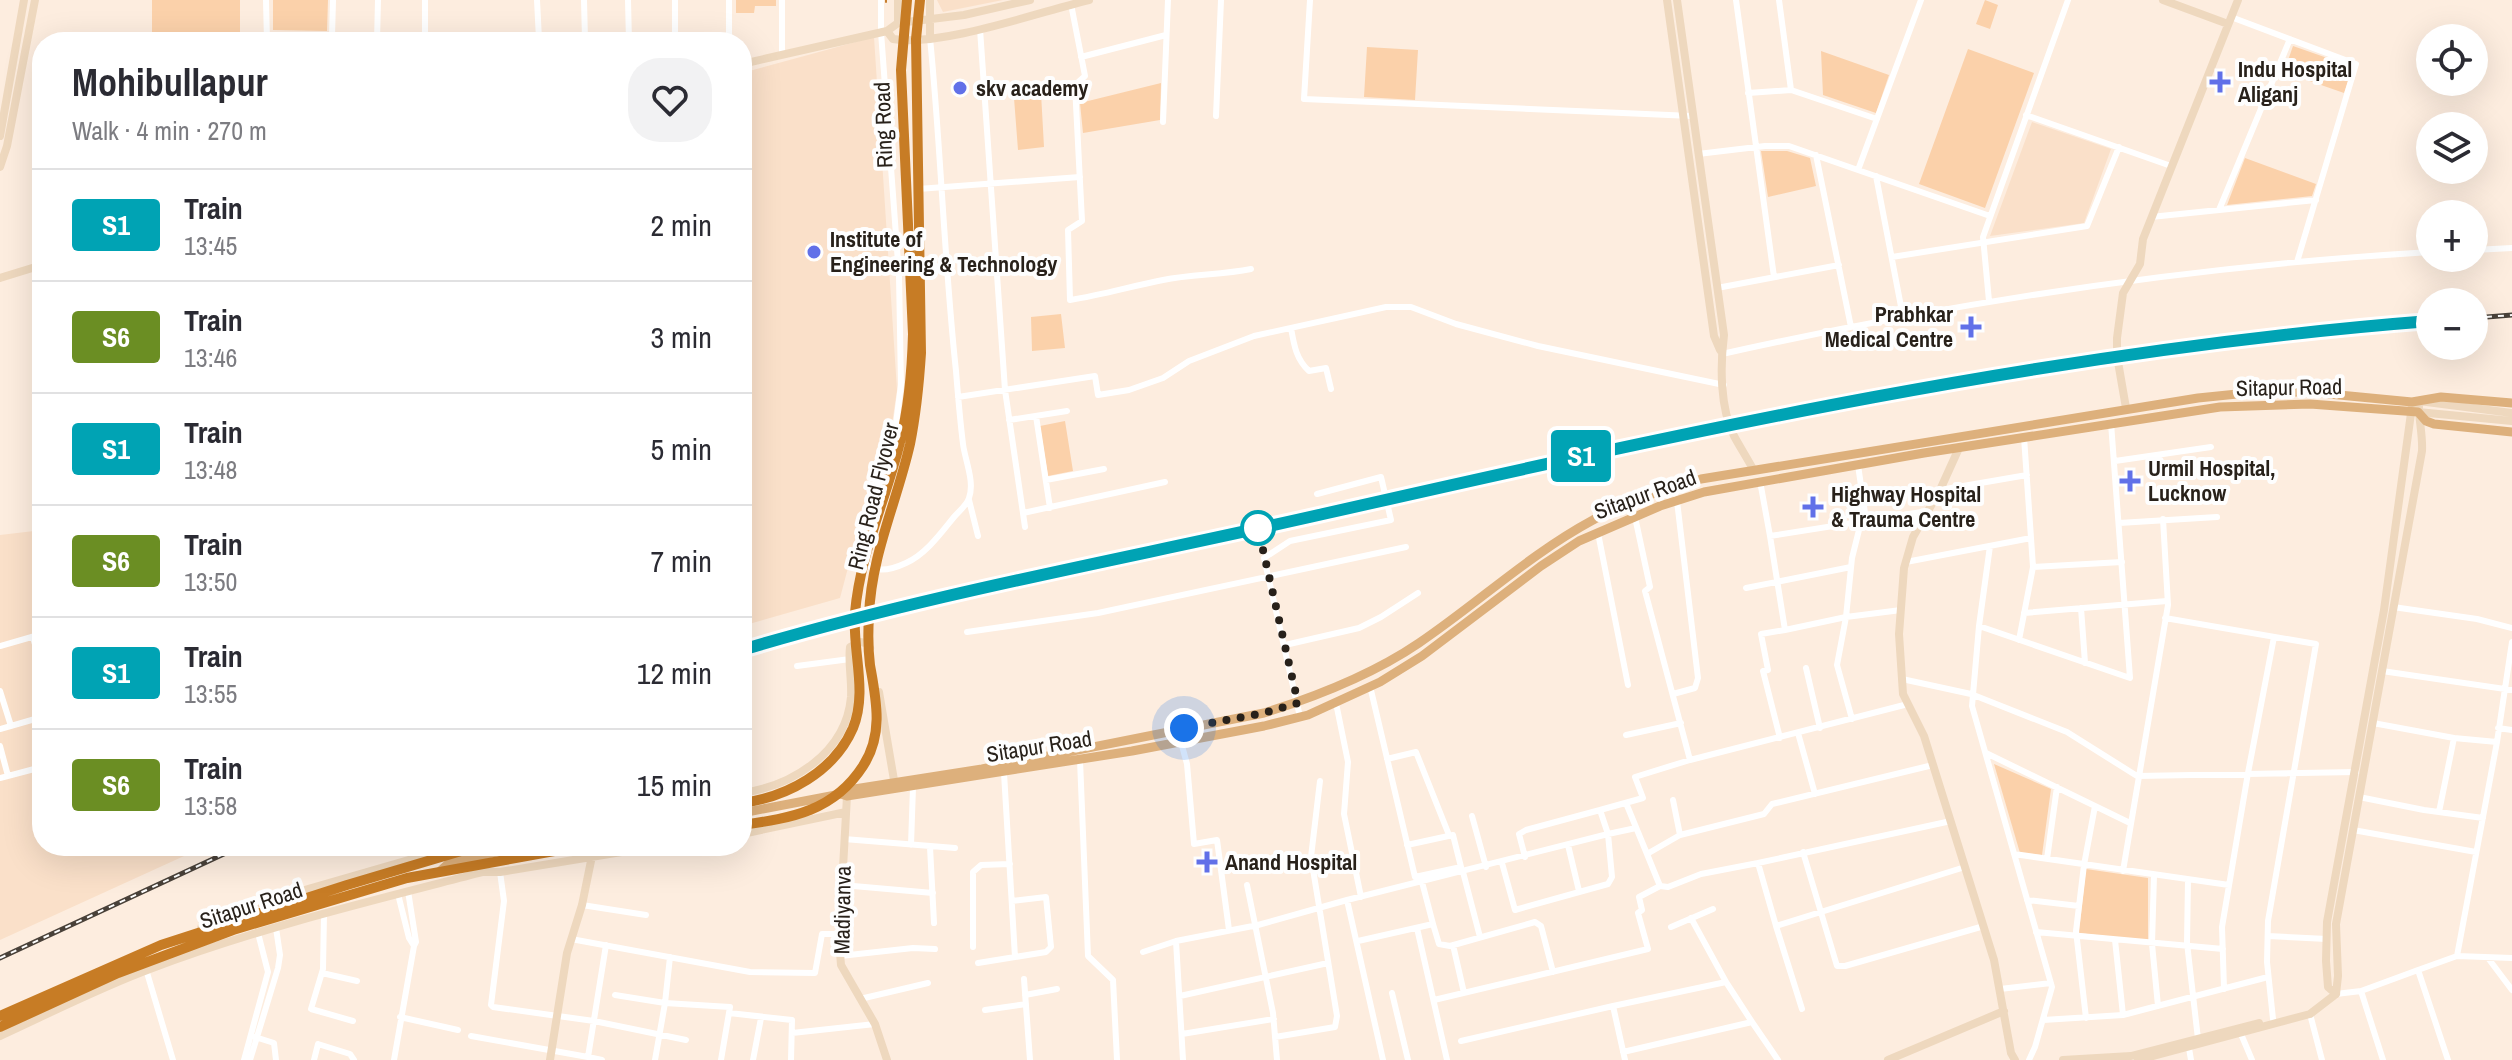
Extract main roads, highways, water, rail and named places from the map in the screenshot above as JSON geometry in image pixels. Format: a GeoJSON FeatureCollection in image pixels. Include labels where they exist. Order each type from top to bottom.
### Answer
{"type":"FeatureCollection","features":[{"type":"Feature","properties":{"kind":"highway","name":"Ring Road"},"geometry":{"type":"LineString","coordinates":[[907,0],[901,22],[901,70],[908,249]]}},
{"type":"Feature","properties":{"kind":"highway","name":"Ring Road"},"geometry":{"type":"LineString","coordinates":[[918,189],[916,39],[924,20],[920,0]]}},
{"type":"Feature","properties":{"kind":"highway","name":"Ring Road Flyover"},"geometry":{"type":"LineString","coordinates":[[752,823],[805,814],[826,803],[851,782],[866,763],[877,722],[877,700],[870,661],[872,577],[882,532],[910,445],[918,393],[921,353],[918,189]]}},
{"type":"Feature","properties":{"kind":"highway","name":"Ring Road Flyover"},"geometry":{"type":"LineString","coordinates":[[752,800],[789,791],[814,774],[834,756],[853,728],[859,701],[855,616],[861,573],[901,440],[912,372],[908,249]]}},
{"type":"Feature","properties":{"kind":"highway"},"geometry":{"type":"LineString","coordinates":[[0,1016],[161,945],[202,936],[438,856]]}},
{"type":"Feature","properties":{"kind":"highway"},"geometry":{"type":"LineString","coordinates":[[439,872],[527,856]]}},
{"type":"Feature","properties":{"kind":"highway","name":"Sitapur Road"},"geometry":{"type":"LineString","coordinates":[[0,1027],[145,966],[202,936],[234,935],[407,878],[439,872]]}},
{"type":"Feature","properties":{"kind":"main road","name":"Sitapur Road"},"geometry":{"type":"LineString","coordinates":[[752,811],[1264,713],[1298,703],[1365,674],[1416,645],[1523,564],[1595,518],[1687,483],[1753,469],[2126,408],[2257,392],[2328,393],[2415,407],[2426,421],[2434,424],[2512,432]]}},
{"type":"Feature","properties":{"kind":"main road","name":"Sitapur Road"},"geometry":{"type":"LineString","coordinates":[[895,786],[913,787],[1004,773],[1181,742],[1300,717],[1370,686],[1422,656],[1541,566],[1598,533],[1677,501],[1760,481],[2220,407],[2310,404],[2415,407],[2441,397],[2512,403]]}},
{"type":"Feature","properties":{"kind":"main road","name":"Sitapur Road"},"geometry":{"type":"LineString","coordinates":[[439,872],[449,863],[479,856]]}},
{"type":"Feature","properties":{"kind":"railway"},"geometry":{"type":"LineString","coordinates":[[2488,317],[2512,315]]}},
{"type":"Feature","properties":{"kind":"railway"},"geometry":{"type":"LineString","coordinates":[[752,647],[974,590],[1802,409],[1949,381],[2129,353],[2416,322]]}},
{"type":"Feature","properties":{"kind":"railway"},"geometry":{"type":"LineString","coordinates":[[0,958],[219,856]]}},
{"type":"Feature","properties":{"kind":"train","name":"S1"},"geometry":{"type":"LineString","coordinates":[[752,647],[947,598],[1776,414],[1949,381],[2193,345],[2416,322]]}},
{"type":"Feature","properties":{"kind":"place","name":"Indu Hospital Aliganj"},"geometry":{"type":"Point","coordinates":[2220,82]}},
{"type":"Feature","properties":{"kind":"place","name":"skv academy"},"geometry":{"type":"Point","coordinates":[960,88]}},
{"type":"Feature","properties":{"kind":"place","name":"Institute of Engineering & Technology"},"geometry":{"type":"Point","coordinates":[814,252]}},
{"type":"Feature","properties":{"kind":"place","name":"Prabhkar Medical Centre"},"geometry":{"type":"Point","coordinates":[1971,327]}},
{"type":"Feature","properties":{"kind":"place","name":"Urmil Hospital, Lucknow"},"geometry":{"type":"Point","coordinates":[2130,481]}},
{"type":"Feature","properties":{"kind":"place","name":"Highway Hospital & Trauma Centre"},"geometry":{"type":"Point","coordinates":[1813,507]}},
{"type":"Feature","properties":{"kind":"place","name":"Anand Hospital"},"geometry":{"type":"Point","coordinates":[1207,862]}}]}
